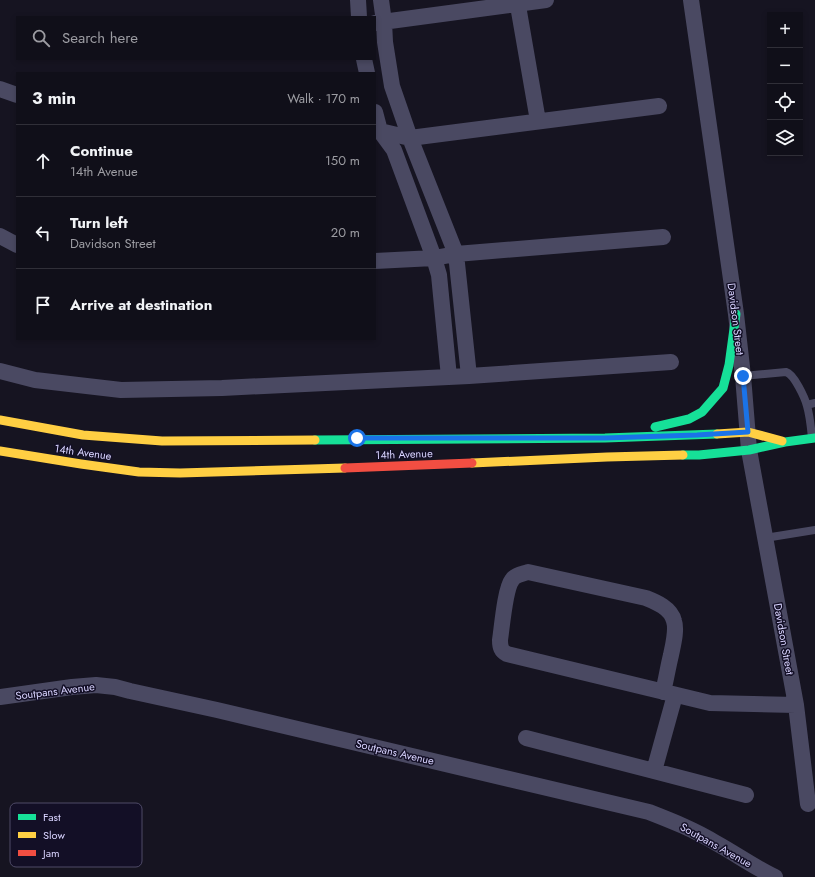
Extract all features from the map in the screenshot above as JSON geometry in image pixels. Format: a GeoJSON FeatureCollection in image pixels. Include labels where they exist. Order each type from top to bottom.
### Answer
{"type":"FeatureCollection","features":[{"type":"Feature","properties":{"kind":"main road"},"geometry":{"type":"LineString","coordinates":[[605,438],[689,419],[702,412],[723,388],[729,365],[736,314]]}},
{"type":"Feature","properties":{"kind":"main road","name":"14th Avenue"},"geometry":{"type":"LineString","coordinates":[[0,420],[83,435],[162,440],[247,441],[357,438],[605,438],[748,432],[785,442]]}},
{"type":"Feature","properties":{"kind":"main road","name":"14th Avenue"},"geometry":{"type":"LineString","coordinates":[[0,451],[131,471],[180,473],[361,468],[607,457],[699,455],[749,450],[785,442],[814,438]]}},
{"type":"Feature","properties":{"kind":"street"},"geometry":{"type":"LineString","coordinates":[[358,0],[359,16]]}},
{"type":"Feature","properties":{"kind":"street"},"geometry":{"type":"LineString","coordinates":[[381,0],[380,23],[385,42],[392,86],[410,138],[456,254],[469,376]]}},
{"type":"Feature","properties":{"kind":"street"},"geometry":{"type":"LineString","coordinates":[[380,23],[518,2],[546,0]]}},
{"type":"Feature","properties":{"kind":"street","name":"Davidson Street"},"geometry":{"type":"LineString","coordinates":[[691,0],[736,314],[749,450],[796,705],[808,804]]}},
{"type":"Feature","properties":{"kind":"street"},"geometry":{"type":"LineString","coordinates":[[518,2],[538,121]]}},
{"type":"Feature","properties":{"kind":"street"},"geometry":{"type":"LineString","coordinates":[[364,60],[367,72]]}},
{"type":"Feature","properties":{"kind":"street"},"geometry":{"type":"LineString","coordinates":[[0,89],[16,95]]}},
{"type":"Feature","properties":{"kind":"street"},"geometry":{"type":"LineString","coordinates":[[378,131],[410,138],[659,106]]}},
{"type":"Feature","properties":{"kind":"street"},"geometry":{"type":"LineString","coordinates":[[376,118],[378,131],[394,150],[439,275],[449,377]]}},
{"type":"Feature","properties":{"kind":"street"},"geometry":{"type":"LineString","coordinates":[[0,236],[16,244]]}},
{"type":"Feature","properties":{"kind":"street"},"geometry":{"type":"LineString","coordinates":[[376,261],[434,258],[456,254],[663,237]]}},
{"type":"Feature","properties":{"kind":"street"},"geometry":{"type":"LineString","coordinates":[[0,371],[35,380],[121,390],[222,388],[469,376],[671,362]]}},
{"type":"Feature","properties":{"kind":"street"},"geometry":{"type":"LineString","coordinates":[[654,771],[669,694],[675,627],[674,620],[669,612],[660,604],[646,598],[528,572],[519,574],[512,580],[508,590],[500,640],[500,648],[503,652],[669,694],[710,703],[796,705]]}},
{"type":"Feature","properties":{"kind":"street","name":"Soutpans Avenue"},"geometry":{"type":"LineString","coordinates":[[0,698],[72,687],[96,685],[115,687],[217,710],[649,812],[697,832],[718,843],[760,870],[775,877]]}},
{"type":"Feature","properties":{"kind":"street"},"geometry":{"type":"LineString","coordinates":[[526,738],[746,796]]}},
{"type":"Feature","properties":{"kind":"lane"},"geometry":{"type":"LineString","coordinates":[[743,376],[787,372],[811,404],[814,438]]}},
{"type":"Feature","properties":{"kind":"lane"},"geometry":{"type":"LineString","coordinates":[[765,538],[815,530]]}},
{"type":"Feature","properties":{"kind":"traffic: fast"},"geometry":{"type":"LineString","coordinates":[[655,427],[689,419],[702,412],[723,388],[729,365],[736,314]]}},
{"type":"Feature","properties":{"kind":"traffic: fast"},"geometry":{"type":"LineString","coordinates":[[315,440],[605,438],[717,434]]}},
{"type":"Feature","properties":{"kind":"traffic: fast"},"geometry":{"type":"LineString","coordinates":[[683,455],[699,455],[749,450],[785,442],[815,438]]}},
{"type":"Feature","properties":{"kind":"traffic: slow"},"geometry":{"type":"LineString","coordinates":[[0,420],[83,435],[162,441],[315,440]]}},
{"type":"Feature","properties":{"kind":"traffic: slow"},"geometry":{"type":"LineString","coordinates":[[717,434],[748,432],[782,441]]}},
{"type":"Feature","properties":{"kind":"traffic: slow"},"geometry":{"type":"LineString","coordinates":[[0,451],[139,472],[180,473],[345,468]]}},
{"type":"Feature","properties":{"kind":"traffic: slow"},"geometry":{"type":"LineString","coordinates":[[472,463],[683,455]]}},
{"type":"Feature","properties":{"kind":"traffic: jam"},"geometry":{"type":"LineString","coordinates":[[345,468],[472,463]]}},
{"type":"Feature","properties":{"kind":"route"},"geometry":{"type":"LineString","coordinates":[[357,438],[605,438],[748,432],[743,376]]}}]}
